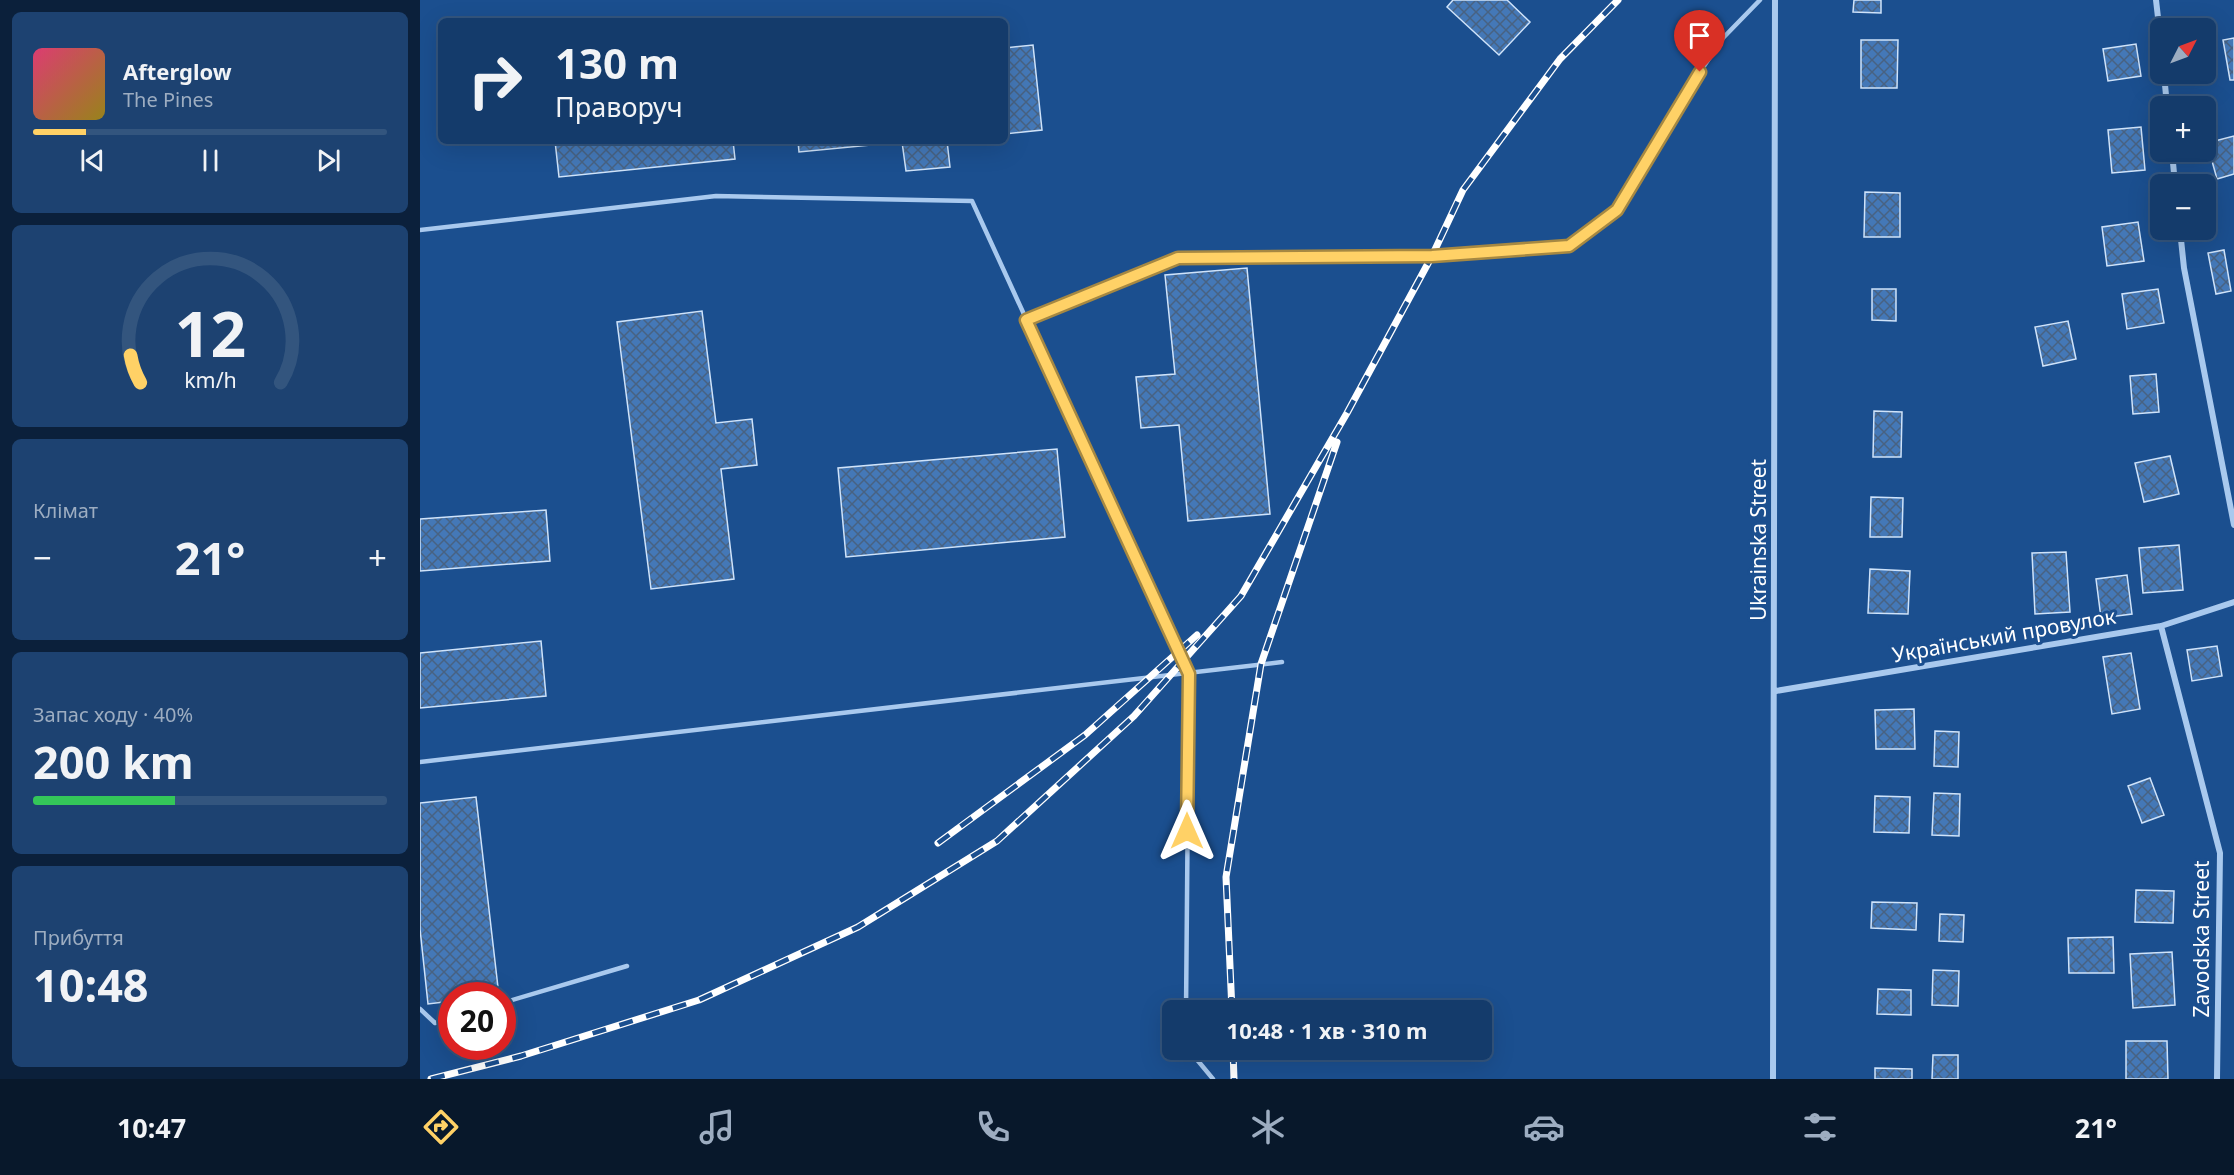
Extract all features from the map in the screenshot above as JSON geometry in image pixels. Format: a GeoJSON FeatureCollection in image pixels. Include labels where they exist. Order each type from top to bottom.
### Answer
{"type":"FeatureCollection","features":[{"type":"Feature","properties":{"kind":"street","name":"Ukrainska Street"},"geometry":{"type":"LineString","coordinates":[[1773,1079],[1776,691],[1775,0]]}},
{"type":"Feature","properties":{"kind":"street"},"geometry":{"type":"LineString","coordinates":[[2156,0],[2158,18]]}},
{"type":"Feature","properties":{"kind":"street"},"geometry":{"type":"LineString","coordinates":[[2181,240],[2184,268],[2234,525]]}},
{"type":"Feature","properties":{"kind":"street","name":"Український провулок"},"geometry":{"type":"LineString","coordinates":[[1776,691],[2161,626],[2234,602]]}},
{"type":"Feature","properties":{"kind":"street","name":"Zavodska Street"},"geometry":{"type":"LineString","coordinates":[[2161,626],[2220,853],[2217,1079]]}},
{"type":"Feature","properties":{"kind":"lane"},"geometry":{"type":"LineString","coordinates":[[1026,320],[1178,258],[1432,256],[1569,246],[1617,210],[1677,106],[1723,38],[1760,0]]}},
{"type":"Feature","properties":{"kind":"lane"},"geometry":{"type":"LineString","coordinates":[[420,230],[716,196],[972,201],[1189,674],[1186,1000]]}},
{"type":"Feature","properties":{"kind":"lane"},"geometry":{"type":"LineString","coordinates":[[420,762],[1282,662]]}},
{"type":"Feature","properties":{"kind":"lane"},"geometry":{"type":"LineString","coordinates":[[516,999],[627,966]]}},
{"type":"Feature","properties":{"kind":"lane"},"geometry":{"type":"LineString","coordinates":[[420,1010],[435,1023],[438,1022]]}},
{"type":"Feature","properties":{"kind":"lane"},"geometry":{"type":"LineString","coordinates":[[1197,1060],[1213,1079]]}},
{"type":"Feature","properties":{"kind":"building"},"geometry":{"type":"Polygon","coordinates":[[[1453,0],[1507,0],[1530,22],[1499,55],[1447,7],[1453,0]]]}},
{"type":"Feature","properties":{"kind":"building"},"geometry":{"type":"Polygon","coordinates":[[[1854,0],[1881,0],[1881,13],[1853,12],[1854,0]]]}},
{"type":"Feature","properties":{"kind":"building"},"geometry":{"type":"Polygon","coordinates":[[[2234,38],[2234,80],[2230,80],[2223,40],[2234,38]]]}},
{"type":"Feature","properties":{"kind":"building"},"geometry":{"type":"Polygon","coordinates":[[[1861,40],[1898,40],[1897,88],[1861,88],[1861,40]]]}},
{"type":"Feature","properties":{"kind":"building"},"geometry":{"type":"Polygon","coordinates":[[[2136,44],[2141,76],[2108,81],[2103,49],[2136,44]]]}},
{"type":"Feature","properties":{"kind":"building"},"geometry":{"type":"Polygon","coordinates":[[[1033,45],[1042,130],[1008,134],[1008,48],[1033,45]]]}},
{"type":"Feature","properties":{"kind":"building"},"geometry":{"type":"Polygon","coordinates":[[[2141,127],[2145,170],[2112,173],[2108,130],[2141,127]]]}},
{"type":"Feature","properties":{"kind":"building"},"geometry":{"type":"Polygon","coordinates":[[[2234,136],[2234,174],[2217,179],[2212,162],[2216,162],[2216,141],[2234,136]]]}},
{"type":"Feature","properties":{"kind":"building"},"geometry":{"type":"Polygon","coordinates":[[[555,144],[733,144],[735,159],[559,177],[555,144]]]}},
{"type":"Feature","properties":{"kind":"building"},"geometry":{"type":"Polygon","coordinates":[[[798,144],[881,144],[799,152],[798,144]]]}},
{"type":"Feature","properties":{"kind":"building"},"geometry":{"type":"Polygon","coordinates":[[[902,144],[947,144],[950,167],[906,171],[902,144]]]}},
{"type":"Feature","properties":{"kind":"building"},"geometry":{"type":"Polygon","coordinates":[[[1865,192],[1900,193],[1900,237],[1864,237],[1865,192]]]}},
{"type":"Feature","properties":{"kind":"building"},"geometry":{"type":"Polygon","coordinates":[[[2138,222],[2144,261],[2107,266],[2102,227],[2138,222]]]}},
{"type":"Feature","properties":{"kind":"building"},"geometry":{"type":"Polygon","coordinates":[[[2224,250],[2231,291],[2216,294],[2208,253],[2224,250]]]}},
{"type":"Feature","properties":{"kind":"building"},"geometry":{"type":"Polygon","coordinates":[[[1247,268],[1270,514],[1188,521],[1179,425],[1141,428],[1136,377],[1175,374],[1165,275],[1247,268]]]}},
{"type":"Feature","properties":{"kind":"building"},"geometry":{"type":"Polygon","coordinates":[[[1872,289],[1896,289],[1896,321],[1872,320],[1872,289]]]}},
{"type":"Feature","properties":{"kind":"building"},"geometry":{"type":"Polygon","coordinates":[[[2158,289],[2164,323],[2127,329],[2122,294],[2158,289]]]}},
{"type":"Feature","properties":{"kind":"building"},"geometry":{"type":"Polygon","coordinates":[[[702,311],[716,423],[752,419],[757,465],[721,469],[734,579],[651,589],[617,322],[702,311]]]}},
{"type":"Feature","properties":{"kind":"building"},"geometry":{"type":"Polygon","coordinates":[[[2068,321],[2076,359],[2043,366],[2035,327],[2068,321]]]}},
{"type":"Feature","properties":{"kind":"building"},"geometry":{"type":"Polygon","coordinates":[[[2156,374],[2159,412],[2133,414],[2130,376],[2156,374]]]}},
{"type":"Feature","properties":{"kind":"building"},"geometry":{"type":"Polygon","coordinates":[[[1874,411],[1902,412],[1901,457],[1873,457],[1874,411]]]}},
{"type":"Feature","properties":{"kind":"building"},"geometry":{"type":"Polygon","coordinates":[[[1057,449],[1065,537],[846,557],[838,468],[1057,449]]]}},
{"type":"Feature","properties":{"kind":"building"},"geometry":{"type":"Polygon","coordinates":[[[2170,456],[2179,494],[2144,502],[2135,463],[2170,456]]]}},
{"type":"Feature","properties":{"kind":"building"},"geometry":{"type":"Polygon","coordinates":[[[1871,497],[1903,498],[1902,537],[1870,537],[1871,497]]]}},
{"type":"Feature","properties":{"kind":"building"},"geometry":{"type":"Polygon","coordinates":[[[546,510],[550,561],[420,571],[420,519],[546,510]]]}},
{"type":"Feature","properties":{"kind":"building"},"geometry":{"type":"Polygon","coordinates":[[[2179,545],[2183,590],[2143,593],[2139,548],[2179,545]]]}},
{"type":"Feature","properties":{"kind":"building"},"geometry":{"type":"Polygon","coordinates":[[[2066,552],[2070,612],[2035,614],[2032,553],[2066,552]]]}},
{"type":"Feature","properties":{"kind":"building"},"geometry":{"type":"Polygon","coordinates":[[[1870,569],[1910,571],[1908,614],[1868,613],[1870,569]]]}},
{"type":"Feature","properties":{"kind":"building"},"geometry":{"type":"Polygon","coordinates":[[[2127,575],[2132,614],[2101,618],[2096,579],[2127,575]]]}},
{"type":"Feature","properties":{"kind":"building"},"geometry":{"type":"Polygon","coordinates":[[[541,641],[546,696],[420,708],[420,653],[541,641]]]}},
{"type":"Feature","properties":{"kind":"building"},"geometry":{"type":"Polygon","coordinates":[[[2217,646],[2222,676],[2192,681],[2187,650],[2217,646]]]}},
{"type":"Feature","properties":{"kind":"building"},"geometry":{"type":"Polygon","coordinates":[[[2131,653],[2140,709],[2112,714],[2103,657],[2131,653]]]}},
{"type":"Feature","properties":{"kind":"building"},"geometry":{"type":"Polygon","coordinates":[[[1914,709],[1915,749],[1876,749],[1875,710],[1914,709]]]}},
{"type":"Feature","properties":{"kind":"building"},"geometry":{"type":"Polygon","coordinates":[[[1935,731],[1959,732],[1958,767],[1934,766],[1935,731]]]}},
{"type":"Feature","properties":{"kind":"building"},"geometry":{"type":"Polygon","coordinates":[[[2150,778],[2164,815],[2142,823],[2128,786],[2150,778]]]}},
{"type":"Feature","properties":{"kind":"building"},"geometry":{"type":"Polygon","coordinates":[[[1934,793],[1960,794],[1959,836],[1932,835],[1934,793]]]}},
{"type":"Feature","properties":{"kind":"building"},"geometry":{"type":"Polygon","coordinates":[[[1875,796],[1910,797],[1909,833],[1874,832],[1875,796]]]}},
{"type":"Feature","properties":{"kind":"building"},"geometry":{"type":"Polygon","coordinates":[[[476,797],[497,982],[438,982],[438,1003],[428,1004],[420,929],[420,803],[476,797]]]}},
{"type":"Feature","properties":{"kind":"building"},"geometry":{"type":"Polygon","coordinates":[[[2136,890],[2174,891],[2173,923],[2135,922],[2136,890]]]}},
{"type":"Feature","properties":{"kind":"building"},"geometry":{"type":"Polygon","coordinates":[[[1872,902],[1917,903],[1916,930],[1871,928],[1872,902]]]}},
{"type":"Feature","properties":{"kind":"building"},"geometry":{"type":"Polygon","coordinates":[[[1940,914],[1964,915],[1963,942],[1939,941],[1940,914]]]}},
{"type":"Feature","properties":{"kind":"building"},"geometry":{"type":"Polygon","coordinates":[[[2113,937],[2114,973],[2069,973],[2068,938],[2113,937]]]}},
{"type":"Feature","properties":{"kind":"building"},"geometry":{"type":"Polygon","coordinates":[[[2172,952],[2175,1005],[2133,1008],[2130,954],[2172,952]]]}},
{"type":"Feature","properties":{"kind":"building"},"geometry":{"type":"Polygon","coordinates":[[[1933,970],[1959,971],[1958,1006],[1932,1005],[1933,970]]]}},
{"type":"Feature","properties":{"kind":"building"},"geometry":{"type":"Polygon","coordinates":[[[1878,989],[1911,990],[1911,1015],[1877,1014],[1878,989]]]}},
{"type":"Feature","properties":{"kind":"building"},"geometry":{"type":"Polygon","coordinates":[[[2126,1041],[2167,1041],[2168,1079],[2126,1079],[2126,1041]]]}},
{"type":"Feature","properties":{"kind":"building"},"geometry":{"type":"Polygon","coordinates":[[[1933,1055],[1958,1055],[1958,1079],[1932,1079],[1933,1055]]]}},
{"type":"Feature","properties":{"kind":"building"},"geometry":{"type":"Polygon","coordinates":[[[1875,1068],[1912,1069],[1912,1079],[1875,1079],[1875,1068]]]}},
{"type":"Feature","properties":{"kind":"railway"},"geometry":{"type":"LineString","coordinates":[[431,1079],[521,1056],[699,1000],[858,927],[997,841],[1134,716],[1241,596],[1347,413],[1432,256],[1463,190],[1560,59],[1618,0]]}},
{"type":"Feature","properties":{"kind":"railway"},"geometry":{"type":"LineString","coordinates":[[1232,1000],[1226,877],[1261,664],[1337,442]]}},
{"type":"Feature","properties":{"kind":"railway"},"geometry":{"type":"LineString","coordinates":[[938,843],[1085,735],[1197,635]]}},
{"type":"Feature","properties":{"kind":"railway"},"geometry":{"type":"LineString","coordinates":[[1233,1060],[1234,1079]]}},
{"type":"Feature","properties":{"kind":"route"},"geometry":{"type":"LineString","coordinates":[[1187,831],[1189,674],[1026,320],[1178,258],[1432,256],[1569,246],[1617,210],[1677,106],[1700,72]]}}]}
